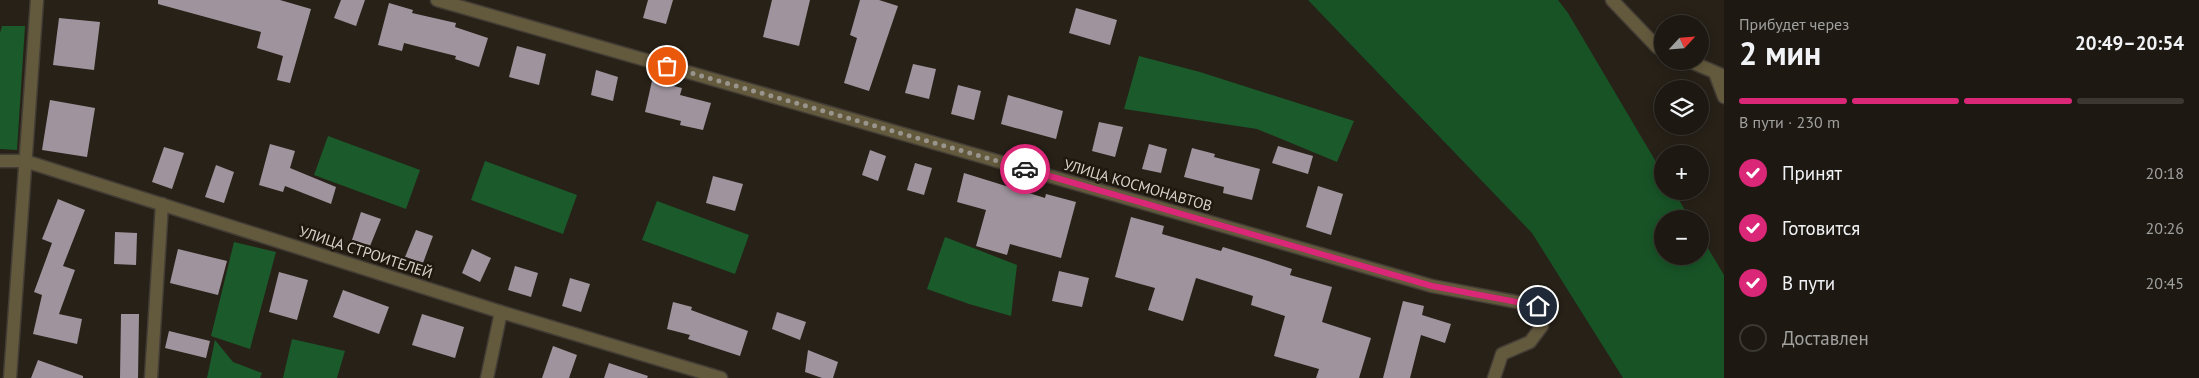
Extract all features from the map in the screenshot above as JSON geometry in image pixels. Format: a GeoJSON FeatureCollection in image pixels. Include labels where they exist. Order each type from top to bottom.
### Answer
{"type":"FeatureCollection","features":[{"type":"Feature","properties":{"kind":"street"},"geometry":{"type":"LineString","coordinates":[[10,378],[37,0]]}},
{"type":"Feature","properties":{"kind":"street","name":"УЛИЦА КОСМОНАВТОВ"},"geometry":{"type":"LineString","coordinates":[[438,0],[1432,286],[1538,306],[1542,326],[1530,342],[1502,354],[1494,378]]}},
{"type":"Feature","properties":{"kind":"street"},"geometry":{"type":"LineString","coordinates":[[1612,0],[1654,44]]}},
{"type":"Feature","properties":{"kind":"street"},"geometry":{"type":"LineString","coordinates":[[1720,75],[1724,97]]}},
{"type":"Feature","properties":{"kind":"street","name":"УЛИЦА СТРОИТЕЛЕЙ"},"geometry":{"type":"LineString","coordinates":[[0,161],[25,161],[501,312],[721,378]]}},
{"type":"Feature","properties":{"kind":"street"},"geometry":{"type":"LineString","coordinates":[[151,378],[162,204]]}},
{"type":"Feature","properties":{"kind":"street"},"geometry":{"type":"LineString","coordinates":[[487,378],[501,312]]}},
{"type":"Feature","properties":{"kind":"green space"},"geometry":{"type":"Polygon","coordinates":[[[1308,0],[1558,0],[1568,13],[1654,158],[1654,200],[1679,200],[1685,210],[1654,210],[1654,265],[1709,265],[1709,250],[1724,275],[1724,378],[1623,378],[1532,233],[1308,0]]]}},
{"type":"Feature","properties":{"kind":"green space"},"geometry":{"type":"Polygon","coordinates":[[[2,26],[25,26],[17,150],[0,149],[0,33],[2,26]]]}},
{"type":"Feature","properties":{"kind":"green space"},"geometry":{"type":"Polygon","coordinates":[[[1139,56],[1200,72],[1354,121],[1337,162],[1257,129],[1124,109],[1139,56]]]}},
{"type":"Feature","properties":{"kind":"green space"},"geometry":{"type":"Polygon","coordinates":[[[328,136],[420,170],[406,209],[314,175],[328,136]]]}},
{"type":"Feature","properties":{"kind":"green space"},"geometry":{"type":"Polygon","coordinates":[[[485,161],[577,195],[563,234],[471,200],[485,161]]]}},
{"type":"Feature","properties":{"kind":"green space"},"geometry":{"type":"Polygon","coordinates":[[[657,201],[749,235],[735,274],[642,240],[657,201]]]}},
{"type":"Feature","properties":{"kind":"green space"},"geometry":{"type":"Polygon","coordinates":[[[945,237],[1017,265],[1011,316],[927,289],[945,237]]]}},
{"type":"Feature","properties":{"kind":"green space"},"geometry":{"type":"Polygon","coordinates":[[[234,242],[276,252],[250,349],[211,336],[234,242]]]}},
{"type":"Feature","properties":{"kind":"green space"},"geometry":{"type":"Polygon","coordinates":[[[292,339],[345,351],[337,378],[283,378],[292,339]]]}},
{"type":"Feature","properties":{"kind":"green space"},"geometry":{"type":"Polygon","coordinates":[[[215,340],[233,362],[262,373],[260,378],[207,378],[215,340]]]}},
{"type":"Feature","properties":{"kind":"building"},"geometry":{"type":"Polygon","coordinates":[[[158,0],[280,0],[311,9],[290,83],[277,80],[283,56],[257,48],[261,32],[158,4],[158,0]]]}},
{"type":"Feature","properties":{"kind":"building"},"geometry":{"type":"Polygon","coordinates":[[[341,0],[365,0],[356,26],[334,18],[341,0]]]}},
{"type":"Feature","properties":{"kind":"building"},"geometry":{"type":"Polygon","coordinates":[[[648,0],[673,0],[666,24],[643,18],[648,0]]]}},
{"type":"Feature","properties":{"kind":"building"},"geometry":{"type":"Polygon","coordinates":[[[772,0],[810,0],[799,46],[763,37],[772,0]]]}},
{"type":"Feature","properties":{"kind":"building"},"geometry":{"type":"Polygon","coordinates":[[[860,0],[879,0],[898,6],[869,91],[844,83],[857,38],[850,35],[860,0]]]}},
{"type":"Feature","properties":{"kind":"building"},"geometry":{"type":"Polygon","coordinates":[[[389,3],[413,10],[412,13],[456,23],[455,27],[488,38],[479,67],[455,59],[456,56],[404,43],[402,51],[378,45],[389,3]]]}},
{"type":"Feature","properties":{"kind":"building"},"geometry":{"type":"Polygon","coordinates":[[[1076,8],[1117,20],[1110,45],[1069,33],[1076,8]]]}},
{"type":"Feature","properties":{"kind":"building"},"geometry":{"type":"Polygon","coordinates":[[[59,18],[100,22],[94,70],[53,65],[59,18]]]}},
{"type":"Feature","properties":{"kind":"building"},"geometry":{"type":"Polygon","coordinates":[[[517,46],[546,54],[539,85],[509,77],[517,46]]]}},
{"type":"Feature","properties":{"kind":"building"},"geometry":{"type":"Polygon","coordinates":[[[913,64],[936,69],[929,99],[905,93],[913,64]]]}},
{"type":"Feature","properties":{"kind":"building"},"geometry":{"type":"Polygon","coordinates":[[[596,70],[618,77],[613,101],[591,95],[596,70]]]}},
{"type":"Feature","properties":{"kind":"building"},"geometry":{"type":"Polygon","coordinates":[[[652,81],[682,88],[680,95],[711,103],[703,130],[680,125],[681,121],[645,112],[652,81]]]}},
{"type":"Feature","properties":{"kind":"building"},"geometry":{"type":"Polygon","coordinates":[[[958,85],[981,91],[974,120],[951,114],[958,85]]]}},
{"type":"Feature","properties":{"kind":"building"},"geometry":{"type":"Polygon","coordinates":[[[1008,95],[1063,111],[1056,139],[1001,124],[1008,95]]]}},
{"type":"Feature","properties":{"kind":"building"},"geometry":{"type":"Polygon","coordinates":[[[50,100],[95,108],[87,157],[42,150],[50,100]]]}},
{"type":"Feature","properties":{"kind":"building"},"geometry":{"type":"Polygon","coordinates":[[[1099,122],[1123,127],[1115,157],[1092,151],[1099,122]]]}},
{"type":"Feature","properties":{"kind":"building"},"geometry":{"type":"Polygon","coordinates":[[[270,144],[295,151],[290,168],[336,187],[331,204],[285,186],[283,192],[259,185],[270,144]]]}},
{"type":"Feature","properties":{"kind":"building"},"geometry":{"type":"Polygon","coordinates":[[[1149,144],[1167,149],[1161,173],[1142,169],[1149,144]]]}},
{"type":"Feature","properties":{"kind":"building"},"geometry":{"type":"Polygon","coordinates":[[[1278,146],[1313,156],[1308,174],[1272,163],[1278,146]]]}},
{"type":"Feature","properties":{"kind":"building"},"geometry":{"type":"Polygon","coordinates":[[[164,147],[184,153],[172,189],[152,182],[164,147]]]}},
{"type":"Feature","properties":{"kind":"building"},"geometry":{"type":"Polygon","coordinates":[[[1192,148],[1215,154],[1214,157],[1260,169],[1252,200],[1223,193],[1224,187],[1184,177],[1192,148]]]}},
{"type":"Feature","properties":{"kind":"building"},"geometry":{"type":"Polygon","coordinates":[[[870,150],[886,156],[878,181],[862,175],[870,150]]]}},
{"type":"Feature","properties":{"kind":"building"},"geometry":{"type":"Polygon","coordinates":[[[915,163],[932,168],[924,195],[907,190],[915,163]]]}},
{"type":"Feature","properties":{"kind":"building"},"geometry":{"type":"Polygon","coordinates":[[[216,165],[234,172],[224,203],[205,197],[216,165]]]}},
{"type":"Feature","properties":{"kind":"building"},"geometry":{"type":"Polygon","coordinates":[[[964,173],[1045,198],[1046,194],[1076,202],[1061,258],[1010,244],[1007,255],[976,246],[986,210],[957,202],[964,173]]]}},
{"type":"Feature","properties":{"kind":"building"},"geometry":{"type":"Polygon","coordinates":[[[713,176],[743,184],[735,211],[706,203],[713,176]]]}},
{"type":"Feature","properties":{"kind":"building"},"geometry":{"type":"Polygon","coordinates":[[[1318,186],[1343,194],[1331,235],[1306,227],[1318,186]]]}},
{"type":"Feature","properties":{"kind":"building"},"geometry":{"type":"Polygon","coordinates":[[[58,199],[85,210],[63,266],[75,270],[59,314],[82,319],[77,344],[33,334],[42,295],[34,292],[52,243],[42,239],[58,199]]]}},
{"type":"Feature","properties":{"kind":"building"},"geometry":{"type":"Polygon","coordinates":[[[361,212],[381,219],[370,246],[352,240],[361,212]]]}},
{"type":"Feature","properties":{"kind":"building"},"geometry":{"type":"Polygon","coordinates":[[[1131,217],[1164,226],[1162,234],[1221,251],[1223,247],[1265,260],[1292,269],[1290,275],[1332,287],[1322,322],[1371,338],[1359,378],[1316,378],[1319,369],[1274,356],[1285,316],[1251,305],[1253,296],[1196,278],[1183,321],[1148,310],[1155,288],[1115,277],[1131,217]]]}},
{"type":"Feature","properties":{"kind":"building"},"geometry":{"type":"Polygon","coordinates":[[[416,230],[433,236],[423,263],[405,257],[416,230]]]}},
{"type":"Feature","properties":{"kind":"building"},"geometry":{"type":"Polygon","coordinates":[[[115,232],[137,233],[136,265],[114,264],[115,232]]]}},
{"type":"Feature","properties":{"kind":"building"},"geometry":{"type":"Polygon","coordinates":[[[178,249],[227,261],[218,295],[170,283],[178,249]]]}},
{"type":"Feature","properties":{"kind":"building"},"geometry":{"type":"Polygon","coordinates":[[[472,249],[491,258],[480,282],[462,273],[472,249]]]}},
{"type":"Feature","properties":{"kind":"building"},"geometry":{"type":"Polygon","coordinates":[[[515,266],[538,273],[531,297],[508,290],[515,266]]]}},
{"type":"Feature","properties":{"kind":"building"},"geometry":{"type":"Polygon","coordinates":[[[1059,271],[1089,278],[1082,307],[1052,301],[1059,271]]]}},
{"type":"Feature","properties":{"kind":"building"},"geometry":{"type":"Polygon","coordinates":[[[279,272],[308,280],[297,320],[269,312],[279,272]]]}},
{"type":"Feature","properties":{"kind":"building"},"geometry":{"type":"Polygon","coordinates":[[[570,278],[590,284],[581,312],[562,306],[570,278]]]}},
{"type":"Feature","properties":{"kind":"building"},"geometry":{"type":"Polygon","coordinates":[[[343,290],[389,307],[379,334],[333,317],[343,290]]]}},
{"type":"Feature","properties":{"kind":"building"},"geometry":{"type":"Polygon","coordinates":[[[1403,301],[1424,306],[1422,315],[1451,324],[1445,343],[1421,335],[1410,378],[1383,378],[1403,301]]]}},
{"type":"Feature","properties":{"kind":"building"},"geometry":{"type":"Polygon","coordinates":[[[673,302],[692,307],[691,310],[748,331],[740,356],[688,339],[690,335],[667,329],[673,302]]]}},
{"type":"Feature","properties":{"kind":"building"},"geometry":{"type":"Polygon","coordinates":[[[777,312],[806,322],[800,340],[772,329],[777,312]]]}},
{"type":"Feature","properties":{"kind":"building"},"geometry":{"type":"Polygon","coordinates":[[[121,314],[139,314],[138,378],[120,378],[121,314]]]}},
{"type":"Feature","properties":{"kind":"building"},"geometry":{"type":"Polygon","coordinates":[[[422,314],[464,327],[455,358],[412,345],[422,314]]]}},
{"type":"Feature","properties":{"kind":"building"},"geometry":{"type":"Polygon","coordinates":[[[169,331],[210,341],[206,358],[165,348],[169,331]]]}},
{"type":"Feature","properties":{"kind":"building"},"geometry":{"type":"Polygon","coordinates":[[[553,346],[577,355],[569,378],[542,378],[553,346]]]}},
{"type":"Feature","properties":{"kind":"building"},"geometry":{"type":"Polygon","coordinates":[[[808,350],[838,362],[833,378],[822,378],[805,372],[808,350]]]}},
{"type":"Feature","properties":{"kind":"building"},"geometry":{"type":"Polygon","coordinates":[[[38,360],[83,376],[83,378],[31,378],[38,360]]]}},
{"type":"Feature","properties":{"kind":"building"},"geometry":{"type":"Polygon","coordinates":[[[609,363],[648,376],[647,378],[604,378],[609,363]]]}},
{"type":"Feature","properties":{"kind":"way so far"},"geometry":{"type":"LineString","coordinates":[[667,66],[1025,169]]}},
{"type":"Feature","properties":{"kind":"route"},"geometry":{"type":"LineString","coordinates":[[1025,169],[1432,286],[1538,306]]}}]}
